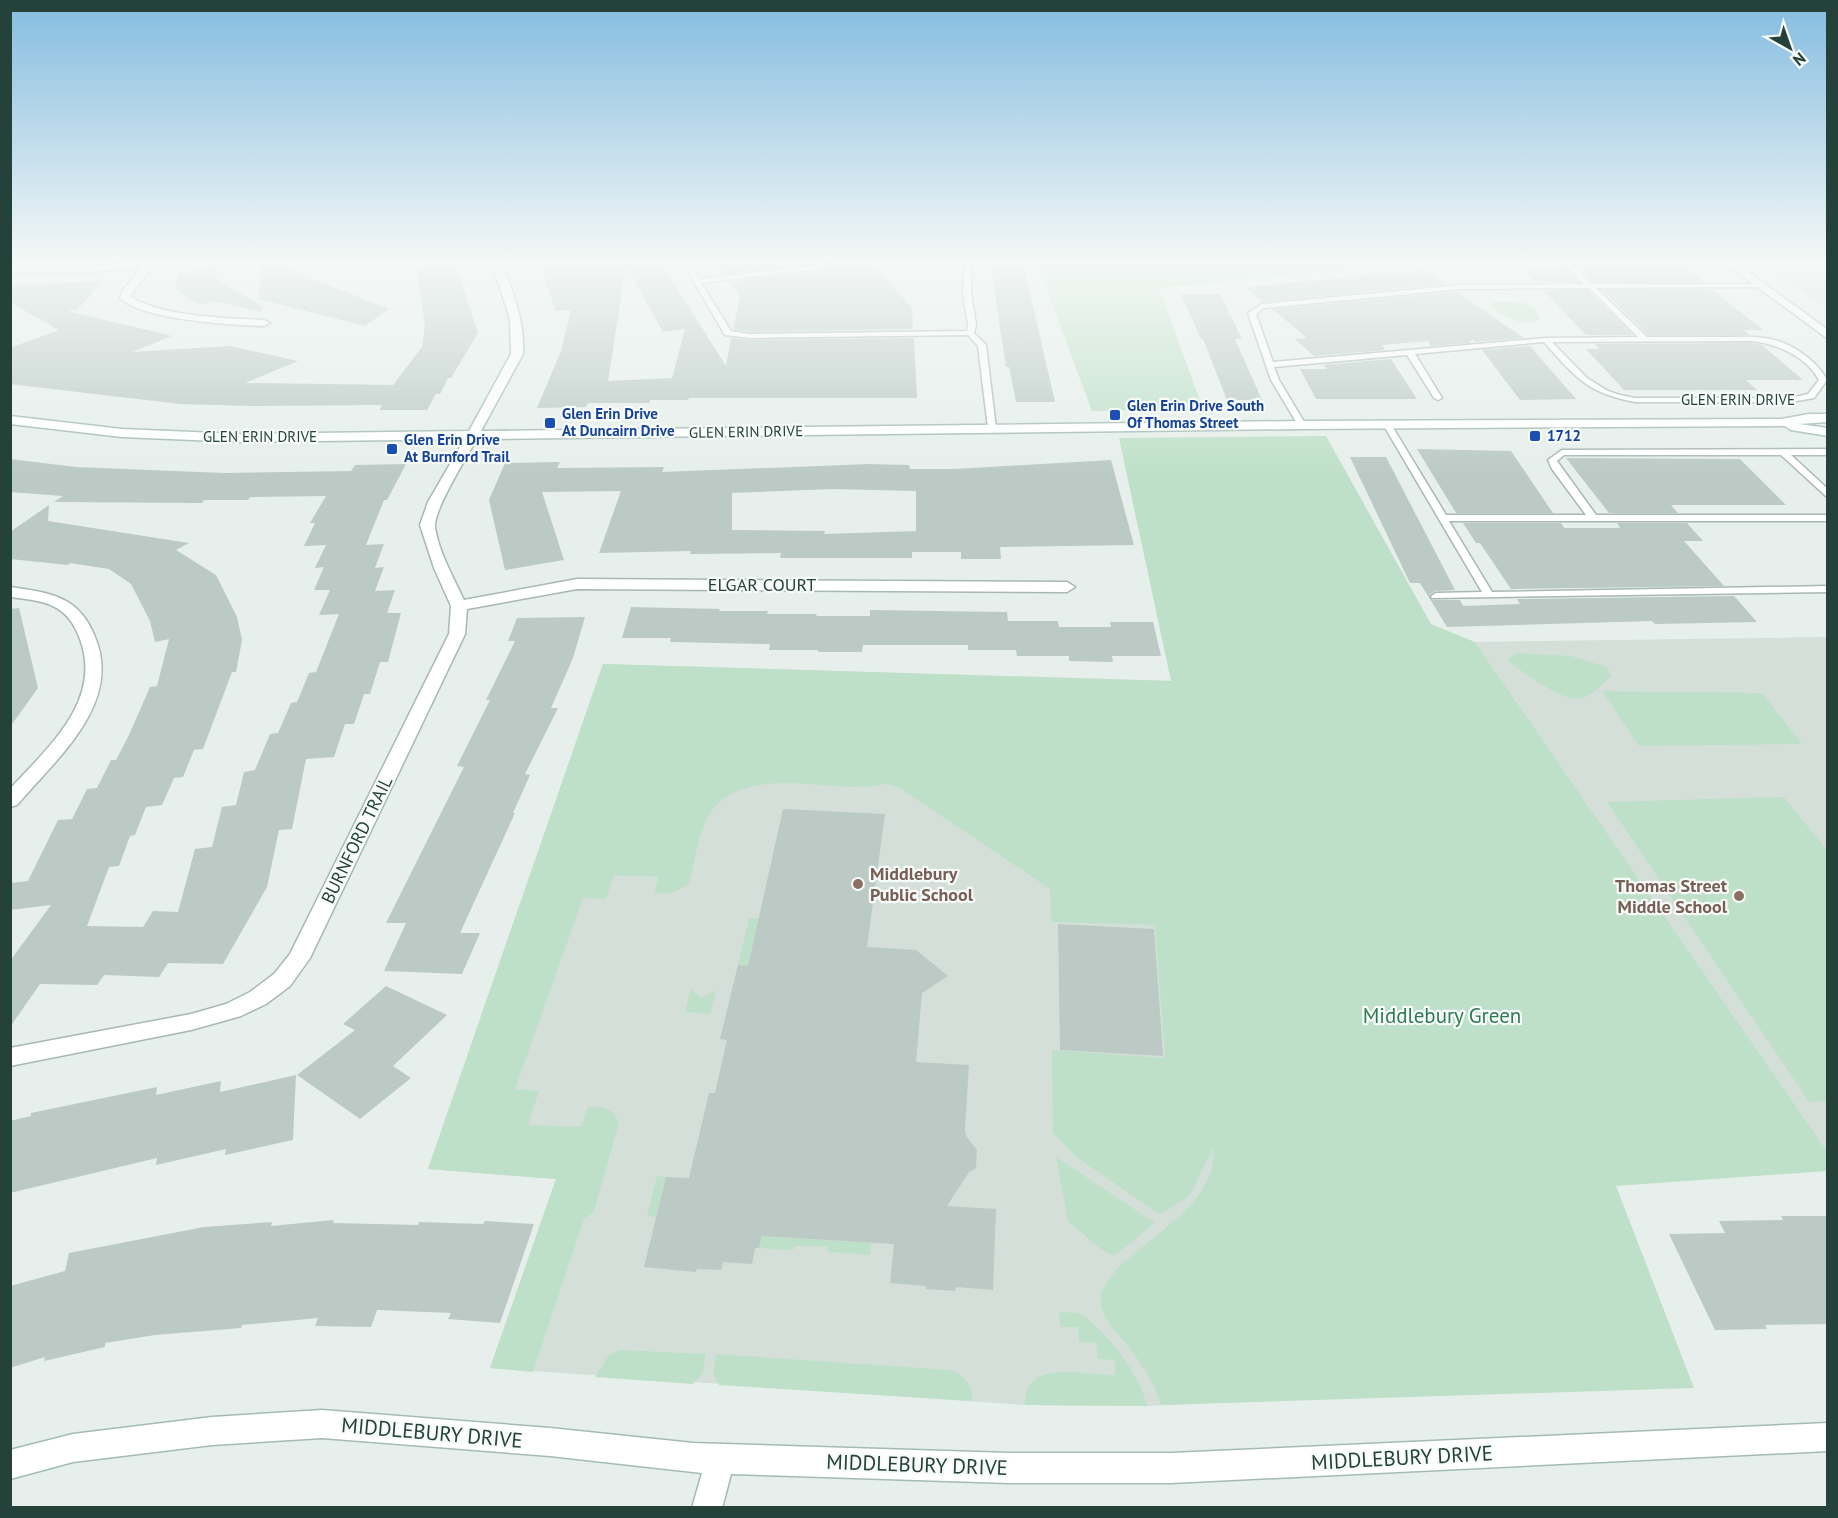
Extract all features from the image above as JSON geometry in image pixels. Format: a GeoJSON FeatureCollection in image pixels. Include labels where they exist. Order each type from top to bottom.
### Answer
{"type":"FeatureCollection","features":[{"type":"Feature","properties":{"kind":"street"},"geometry":{"type":"LineString","coordinates":[[459,606],[441,568],[427,525],[435,502],[517,354],[518,334]]}},
{"type":"Feature","properties":{"kind":"street","name":"GLEN ERIN DRIVE"},"geometry":{"type":"LineString","coordinates":[[10,420],[122,433],[240,438],[992,428],[1781,423],[1809,418],[1827,418]]}},
{"type":"Feature","properties":{"kind":"street","name":"GLEN ERIN DRIVE"},"geometry":{"type":"LineString","coordinates":[[1781,423],[1827,432]]}},
{"type":"Feature","properties":{"kind":"street","name":"ELGAR COURT"},"geometry":{"type":"LineString","coordinates":[[459,606],[577,584],[1067,587]]}},
{"type":"Feature","properties":{"kind":"street"},"geometry":{"type":"LineString","coordinates":[[10,592],[48,598],[67,606],[83,622],[95,658],[91,696],[78,718],[10,801]]}},
{"type":"Feature","properties":{"kind":"street","name":"BURNFORD TRAIL"},"geometry":{"type":"LineString","coordinates":[[10,1057],[191,1022],[222,1013],[258,998],[282,980],[299,958],[450,651],[457,634],[459,606]]}},
{"type":"Feature","properties":{"kind":"street","name":"MIDDLEBURY DRIVE"},"geometry":{"type":"LineString","coordinates":[[10,1465],[73,1448],[212,1431],[322,1424],[550,1442],[720,1459],[1009,1468],[1171,1468],[1827,1437]]}},
{"type":"Feature","properties":{"kind":"street"},"geometry":{"type":"LineString","coordinates":[[707,1508],[720,1459]]}},
{"type":"Feature","properties":{"kind":"lane"},"geometry":{"type":"LineString","coordinates":[[734,334],[750,336],[908,334]]}},
{"type":"Feature","properties":{"kind":"lane"},"geometry":{"type":"LineString","coordinates":[[971,334],[982,345],[992,428]]}},
{"type":"Feature","properties":{"kind":"lane"},"geometry":{"type":"LineString","coordinates":[[1259,334],[1275,380],[1302,425]]}},
{"type":"Feature","properties":{"kind":"lane"},"geometry":{"type":"LineString","coordinates":[[1639,334],[1644,339]]}},
{"type":"Feature","properties":{"kind":"lane","name":"GLEN ERIN DRIVE"},"geometry":{"type":"LineString","coordinates":[[1269,365],[1546,340],[1752,339],[1768,341],[1788,348],[1820,373],[1823,380],[1811,396],[1798,400],[1635,400],[1609,395],[1591,387],[1546,340]]}},
{"type":"Feature","properties":{"kind":"lane"},"geometry":{"type":"LineString","coordinates":[[1410,353],[1438,398]]}},
{"type":"Feature","properties":{"kind":"lane"},"geometry":{"type":"LineString","coordinates":[[1388,426],[1489,595]]}},
{"type":"Feature","properties":{"kind":"lane"},"geometry":{"type":"LineString","coordinates":[[1593,518],[1555,467],[1552,460],[1555,457],[1575,452],[1827,452]]}},
{"type":"Feature","properties":{"kind":"lane"},"geometry":{"type":"LineString","coordinates":[[1783,452],[1827,495]]}},
{"type":"Feature","properties":{"kind":"lane"},"geometry":{"type":"LineString","coordinates":[[1444,518],[1827,518]]}},
{"type":"Feature","properties":{"kind":"lane"},"geometry":{"type":"LineString","coordinates":[[1436,596],[1827,589]]}},
{"type":"Feature","properties":{"kind":"shaded area","name":"Thomas Street Middle School"},"geometry":{"type":"Polygon","coordinates":[[[1827,637],[1827,1151],[1475,642],[1827,637]]]}},
{"type":"Feature","properties":{"kind":"shaded area","name":"Middlebury Public School"},"geometry":{"type":"Polygon","coordinates":[[[603,664],[1172,681],[1236,1402],[1147,1406],[1025,1405],[490,1368],[556,1179],[428,1169],[603,664]]]}},
{"type":"Feature","properties":{"kind":"green space"},"geometry":{"type":"Polygon","coordinates":[[[1063,334],[1176,334],[1203,409],[1092,411],[1063,334]]]}},
{"type":"Feature","properties":{"kind":"green space","name":"Middlebury Green"},"geometry":{"type":"Polygon","coordinates":[[[1326,436],[1431,624],[1475,642],[1827,1151],[1827,1171],[1616,1186],[1694,1388],[1161,1405],[1156,1390],[1144,1370],[1105,1317],[1101,1304],[1104,1286],[1117,1269],[1179,1216],[1198,1196],[1210,1173],[1213,1148],[1190,1195],[1160,1215],[1075,1156],[1053,1133],[1052,1050],[1165,1058],[1155,925],[1051,922],[1050,889],[903,790],[886,784],[856,787],[765,784],[732,793],[719,803],[708,817],[699,840],[689,883],[681,889],[654,893],[659,877],[614,875],[606,899],[583,898],[515,1089],[539,1091],[528,1125],[581,1127],[588,1107],[611,1111],[619,1123],[594,1211],[584,1219],[533,1372],[490,1368],[556,1179],[428,1169],[603,664],[1171,681],[1119,438],[1326,436]]]}},
{"type":"Feature","properties":{"kind":"green space"},"geometry":{"type":"Polygon","coordinates":[[[1516,653],[1571,656],[1607,667],[1611,676],[1590,694],[1574,699],[1554,692],[1507,660],[1516,653]]]}},
{"type":"Feature","properties":{"kind":"green space"},"geometry":{"type":"Polygon","coordinates":[[[1602,691],[1762,693],[1802,744],[1639,746],[1602,691]]]}},
{"type":"Feature","properties":{"kind":"green space"},"geometry":{"type":"Polygon","coordinates":[[[1784,797],[1827,850],[1827,1101],[1809,1102],[1607,802],[1784,797]]]}},
{"type":"Feature","properties":{"kind":"green space"},"geometry":{"type":"Polygon","coordinates":[[[749,918],[759,918],[748,966],[738,965],[749,918]]]}},
{"type":"Feature","properties":{"kind":"green space"},"geometry":{"type":"Polygon","coordinates":[[[691,989],[701,998],[716,990],[710,1014],[685,1012],[691,989]]]}},
{"type":"Feature","properties":{"kind":"green space"},"geometry":{"type":"Polygon","coordinates":[[[1056,1157],[1155,1223],[1114,1256],[1102,1250],[1068,1221],[1056,1157]]]}},
{"type":"Feature","properties":{"kind":"green space"},"geometry":{"type":"Polygon","coordinates":[[[657,1176],[666,1177],[656,1217],[647,1216],[657,1176]]]}},
{"type":"Feature","properties":{"kind":"green space"},"geometry":{"type":"Polygon","coordinates":[[[762,1236],[871,1243],[870,1255],[828,1252],[828,1247],[795,1246],[793,1250],[759,1248],[762,1236]]]}},
{"type":"Feature","properties":{"kind":"green space"},"geometry":{"type":"Polygon","coordinates":[[[1059,1312],[1079,1313],[1100,1330],[1130,1367],[1147,1406],[1025,1405],[1028,1390],[1035,1380],[1045,1375],[1072,1372],[1115,1375],[1115,1360],[1098,1359],[1096,1343],[1079,1342],[1078,1327],[1060,1327],[1059,1312]]]}},
{"type":"Feature","properties":{"kind":"green space"},"geometry":{"type":"Polygon","coordinates":[[[620,1350],[706,1354],[702,1374],[693,1384],[595,1377],[609,1355],[620,1350]]]}},
{"type":"Feature","properties":{"kind":"green space"},"geometry":{"type":"Polygon","coordinates":[[[716,1354],[951,1370],[968,1382],[972,1401],[719,1385],[713,1374],[716,1354]]]}},
{"type":"Feature","properties":{"kind":"building"},"geometry":{"type":"Polygon","coordinates":[[[49,334],[163,334],[172,336],[132,352],[230,346],[298,361],[245,383],[393,385],[422,347],[424,334],[477,334],[451,378],[448,378],[440,394],[436,394],[427,410],[379,410],[382,405],[180,404],[10,384],[10,348],[49,334]]]}},
{"type":"Feature","properties":{"kind":"building"},"geometry":{"type":"Polygon","coordinates":[[[565,334],[615,334],[608,381],[672,378],[684,334],[706,334],[726,366],[731,338],[750,340],[914,338],[917,398],[689,398],[688,400],[650,400],[650,403],[588,403],[586,407],[537,408],[561,351],[565,334]]]}},
{"type":"Feature","properties":{"kind":"building"},"geometry":{"type":"Polygon","coordinates":[[[1001,334],[1039,334],[1055,402],[1016,402],[1009,367],[1006,367],[1001,334]]]}},
{"type":"Feature","properties":{"kind":"building"},"geometry":{"type":"Polygon","coordinates":[[[1199,334],[1239,334],[1242,339],[1235,339],[1262,400],[1227,400],[1203,339],[1199,334]]]}},
{"type":"Feature","properties":{"kind":"building"},"geometry":{"type":"Polygon","coordinates":[[[1302,334],[1518,334],[1524,338],[1475,342],[1473,339],[1469,343],[1431,346],[1428,341],[1382,345],[1385,350],[1314,356],[1295,339],[1307,338],[1302,334]]]}},
{"type":"Feature","properties":{"kind":"building"},"geometry":{"type":"Polygon","coordinates":[[[1585,334],[1633,335],[1586,335],[1585,334]]]}},
{"type":"Feature","properties":{"kind":"building"},"geometry":{"type":"Polygon","coordinates":[[[1647,334],[1750,335],[1648,335],[1647,334]]]}},
{"type":"Feature","properties":{"kind":"building"},"geometry":{"type":"Polygon","coordinates":[[[1752,343],[1762,345],[1803,380],[1746,380],[1757,390],[1624,390],[1586,349],[1599,349],[1595,344],[1752,343]]]}},
{"type":"Feature","properties":{"kind":"building"},"geometry":{"type":"Polygon","coordinates":[[[1530,346],[1576,399],[1520,400],[1482,350],[1530,346]]]}},
{"type":"Feature","properties":{"kind":"building"},"geometry":{"type":"Polygon","coordinates":[[[1391,359],[1417,399],[1316,399],[1300,369],[1327,369],[1323,365],[1391,359]]]}},
{"type":"Feature","properties":{"kind":"building"},"geometry":{"type":"Polygon","coordinates":[[[1417,449],[1511,451],[1553,513],[1456,513],[1417,449]]]}},
{"type":"Feature","properties":{"kind":"building"},"geometry":{"type":"Polygon","coordinates":[[[1350,457],[1386,457],[1455,590],[1435,591],[1429,595],[1432,600],[1460,600],[1463,606],[1520,604],[1517,599],[1734,596],[1757,622],[1655,624],[1652,621],[1447,627],[1420,583],[1410,583],[1350,457]]]}},
{"type":"Feature","properties":{"kind":"building"},"geometry":{"type":"Polygon","coordinates":[[[1566,458],[1740,459],[1786,505],[1671,505],[1678,513],[1609,513],[1566,458]]]}},
{"type":"Feature","properties":{"kind":"building"},"geometry":{"type":"Polygon","coordinates":[[[10,459],[76,467],[224,473],[351,471],[355,465],[406,464],[387,500],[384,500],[366,545],[384,544],[375,568],[384,567],[375,591],[395,590],[387,613],[401,613],[388,662],[380,662],[370,694],[364,694],[354,724],[345,724],[334,757],[306,759],[292,829],[279,830],[267,887],[223,964],[168,963],[159,977],[104,975],[97,985],[40,984],[10,1027],[10,961],[51,905],[10,910],[10,883],[28,881],[58,820],[72,819],[87,789],[97,788],[111,760],[116,760],[150,687],[157,686],[169,639],[155,642],[150,621],[131,584],[109,569],[70,563],[68,565],[10,559],[10,532],[49,505],[48,521],[189,543],[176,550],[216,575],[237,617],[242,640],[236,672],[232,672],[203,749],[194,750],[183,777],[174,778],[162,805],[146,807],[135,835],[130,836],[119,866],[109,867],[87,926],[143,927],[153,911],[178,912],[195,849],[212,847],[222,807],[236,805],[244,772],[255,770],[270,734],[278,733],[291,703],[297,702],[309,673],[316,672],[339,614],[319,615],[330,590],[314,590],[324,567],[315,568],[326,545],[304,546],[315,523],[310,523],[326,496],[250,497],[248,500],[204,500],[202,503],[54,502],[63,496],[10,492],[10,459]]]}},
{"type":"Feature","properties":{"kind":"building"},"geometry":{"type":"Polygon","coordinates":[[[1111,460],[1134,545],[1000,547],[1001,559],[961,559],[961,552],[912,552],[912,558],[780,558],[781,553],[690,554],[691,551],[599,553],[621,491],[542,492],[564,560],[505,570],[489,500],[505,463],[560,462],[557,468],[664,467],[662,472],[869,464],[909,465],[910,469],[955,469],[1111,460]],[[832,489],[732,493],[732,530],[825,531],[824,534],[916,531],[916,491],[832,489]]]}},
{"type":"Feature","properties":{"kind":"building"},"geometry":{"type":"Polygon","coordinates":[[[1463,523],[1561,523],[1564,528],[1620,528],[1617,523],[1687,523],[1703,541],[1684,541],[1724,586],[1511,589],[1480,543],[1476,543],[1463,523]]]}},
{"type":"Feature","properties":{"kind":"building"},"geometry":{"type":"Polygon","coordinates":[[[631,607],[768,611],[767,614],[817,614],[816,616],[870,616],[870,610],[1007,612],[1008,621],[1058,621],[1059,627],[1111,627],[1110,622],[1153,622],[1161,656],[1112,656],[1113,662],[1069,661],[1069,656],[1017,656],[1016,650],[968,650],[968,645],[863,645],[862,652],[818,652],[818,650],[769,650],[770,644],[670,642],[671,638],[622,638],[631,607]]]}},
{"type":"Feature","properties":{"kind":"building"},"geometry":{"type":"Polygon","coordinates":[[[19,608],[38,688],[10,727],[10,609],[19,608]]]}},
{"type":"Feature","properties":{"kind":"building"},"geometry":{"type":"Polygon","coordinates":[[[585,617],[573,658],[551,708],[558,708],[525,774],[530,775],[513,813],[515,813],[460,933],[480,933],[462,974],[384,971],[406,923],[386,923],[464,767],[457,766],[490,700],[486,700],[515,641],[508,641],[517,618],[585,617]]]}},
{"type":"Feature","properties":{"kind":"building"},"geometry":{"type":"Polygon","coordinates":[[[783,809],[885,814],[867,947],[916,950],[948,976],[922,993],[916,1062],[969,1065],[965,1128],[966,1136],[977,1150],[976,1168],[969,1172],[947,1206],[996,1209],[993,1290],[956,1287],[955,1291],[890,1283],[894,1244],[762,1236],[759,1248],[755,1248],[752,1264],[723,1262],[721,1270],[697,1269],[696,1272],[644,1267],[666,1177],[689,1178],[709,1093],[715,1093],[727,1040],[720,1039],[738,965],[748,966],[783,809]]]}},
{"type":"Feature","properties":{"kind":"building"},"geometry":{"type":"Polygon","coordinates":[[[1058,924],[1154,929],[1163,1056],[1060,1050],[1058,924]]]}},
{"type":"Feature","properties":{"kind":"building"},"geometry":{"type":"Polygon","coordinates":[[[386,986],[447,1015],[393,1066],[411,1078],[360,1119],[297,1075],[355,1030],[343,1024],[386,986]]]}},
{"type":"Feature","properties":{"kind":"building"},"geometry":{"type":"Polygon","coordinates":[[[296,1075],[293,1140],[225,1155],[226,1149],[156,1165],[157,1158],[10,1193],[10,1121],[31,1116],[31,1113],[157,1087],[156,1095],[221,1081],[220,1092],[296,1075]]]}},
{"type":"Feature","properties":{"kind":"building"},"geometry":{"type":"Polygon","coordinates":[[[1781,1216],[1827,1216],[1827,1324],[1765,1325],[1767,1329],[1715,1330],[1669,1234],[1725,1233],[1719,1221],[1783,1220],[1781,1216]]]}},
{"type":"Feature","properties":{"kind":"building"},"geometry":{"type":"Polygon","coordinates":[[[334,1220],[333,1223],[418,1225],[419,1222],[483,1224],[485,1221],[534,1224],[500,1323],[448,1319],[451,1313],[377,1310],[371,1327],[315,1326],[318,1318],[242,1325],[241,1328],[155,1335],[105,1343],[105,1347],[44,1361],[45,1357],[10,1368],[10,1286],[65,1271],[69,1253],[204,1227],[272,1222],[271,1226],[334,1220]]]}},
{"type":"Feature","properties":{"kind":"place","name":"Glen Erin Drive South Of Thomas Street"},"geometry":{"type":"Point","coordinates":[1115,415]}},
{"type":"Feature","properties":{"kind":"place","name":"Glen Erin Drive At Duncairn Drive"},"geometry":{"type":"Point","coordinates":[550,423]}},
{"type":"Feature","properties":{"kind":"place","name":"1712"},"geometry":{"type":"Point","coordinates":[1535,436]}},
{"type":"Feature","properties":{"kind":"place","name":"Glen Erin Drive At Burnford Trail"},"geometry":{"type":"Point","coordinates":[392,449]}},
{"type":"Feature","properties":{"kind":"place","name":"Middlebury Public School"},"geometry":{"type":"Point","coordinates":[858,884]}},
{"type":"Feature","properties":{"kind":"place","name":"Thomas Street Middle School"},"geometry":{"type":"Point","coordinates":[1739,896]}}]}
